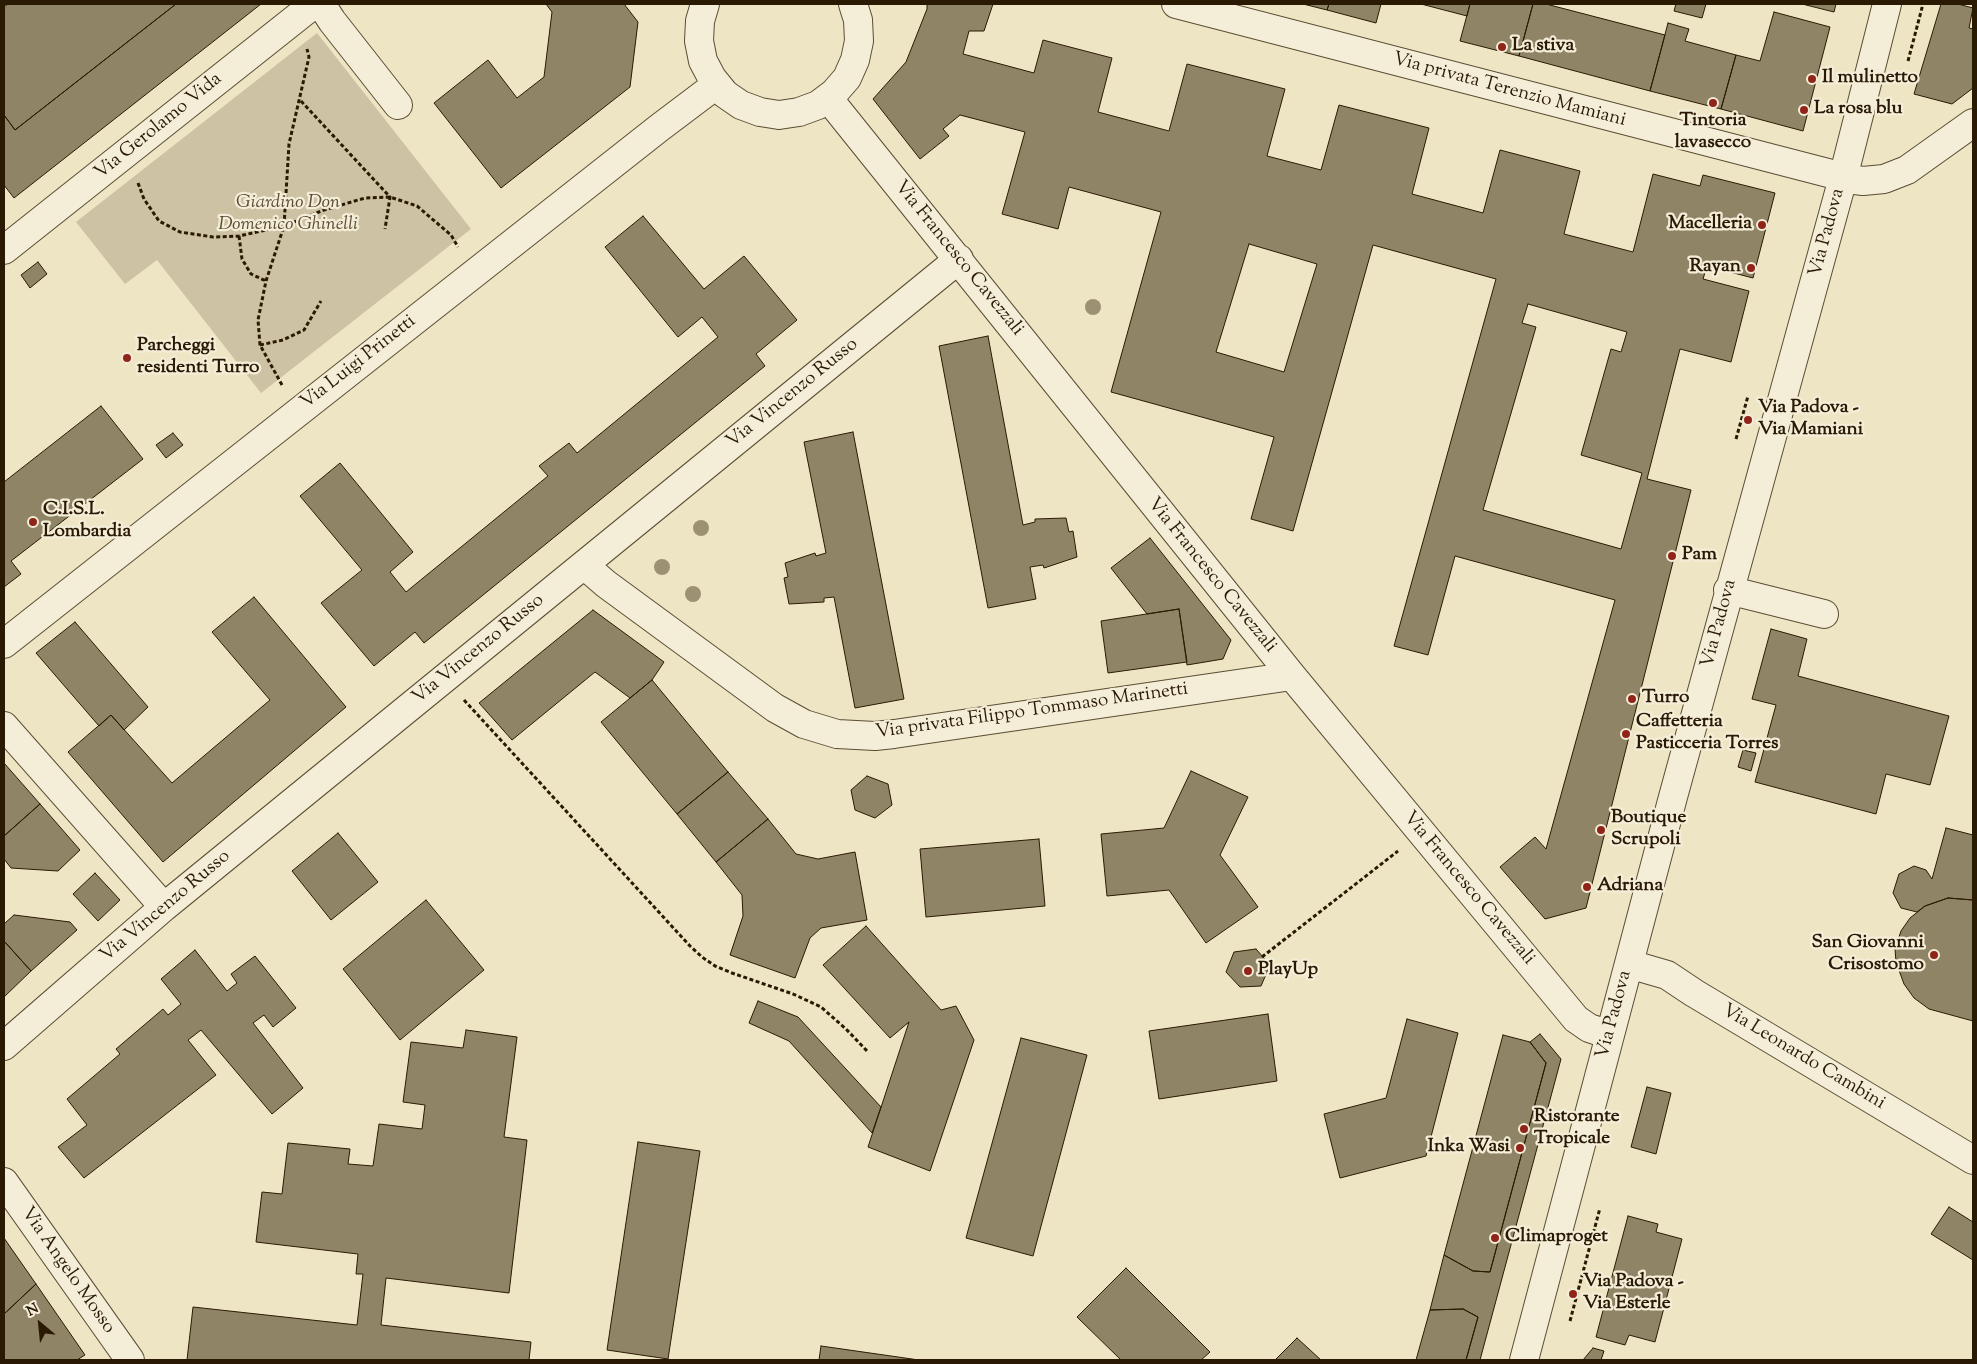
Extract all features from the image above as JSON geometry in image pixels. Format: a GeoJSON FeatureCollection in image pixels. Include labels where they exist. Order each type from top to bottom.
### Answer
{"type":"FeatureCollection","features":[{"type":"Feature","properties":{"kind":"street","name":"Via Gerolamo Vida"},"geometry":{"type":"LineString","coordinates":[[4,250],[314,4]]}},
{"type":"Feature","properties":{"kind":"street"},"geometry":{"type":"LineString","coordinates":[[321,4],[398,105]]}},
{"type":"Feature","properties":{"kind":"street"},"geometry":{"type":"LineString","coordinates":[[705,4],[699,31],[700,51],[707,70],[716,85],[728,97],[741,105],[769,114],[799,112],[818,105],[828,98],[847,78],[855,60],[860,30],[853,4]]}},
{"type":"Feature","properties":{"kind":"street","name":"Via privata Terenzio Mamiani"},"geometry":{"type":"LineString","coordinates":[[1176,4],[1843,178],[1863,181],[1884,179],[1896,175],[1911,167],[1973,123]]}},
{"type":"Feature","properties":{"kind":"street","name":"Via Padova"},"geometry":{"type":"LineString","coordinates":[[1524,1360],[1728,590],[1843,178],[1888,4]]}},
{"type":"Feature","properties":{"kind":"street","name":"Via Luigi Prinetti"},"geometry":{"type":"LineString","coordinates":[[4,644],[716,85]]}},
{"type":"Feature","properties":{"kind":"street","name":"Via Francesco Cavezzali"},"geometry":{"type":"LineString","coordinates":[[828,98],[1292,676],[1576,1019],[1588,1028],[1610,1035]]}},
{"type":"Feature","properties":{"kind":"street","name":"Via Vincenzo Russo"},"geometry":{"type":"LineString","coordinates":[[4,1046],[164,907],[959,259]]}},
{"type":"Feature","properties":{"kind":"street","name":"Via privata Filippo Tommaso Marinetti"},"geometry":{"type":"LineString","coordinates":[[584,565],[614,590],[776,708],[804,724],[837,734],[875,736],[894,734],[1292,676]]}},
{"type":"Feature","properties":{"kind":"street"},"geometry":{"type":"LineString","coordinates":[[1728,590],[1824,614]]}},
{"type":"Feature","properties":{"kind":"street"},"geometry":{"type":"LineString","coordinates":[[4,726],[164,907]]}},
{"type":"Feature","properties":{"kind":"street","name":"Via Leonardo Cambini"},"geometry":{"type":"LineString","coordinates":[[1629,964],[1667,975],[1973,1160]]}},
{"type":"Feature","properties":{"kind":"street","name":"Via Angelo Mosso"},"geometry":{"type":"LineString","coordinates":[[4,1182],[130,1360]]}},
{"type":"Feature","properties":{"kind":"path"},"geometry":{"type":"LineString","coordinates":[[1908,61],[1923,4]]}},
{"type":"Feature","properties":{"kind":"path"},"geometry":{"type":"LineString","coordinates":[[282,386],[260,345],[258,320],[266,281],[284,226],[289,144],[309,57],[305,43]]}},
{"type":"Feature","properties":{"kind":"path"},"geometry":{"type":"LineString","coordinates":[[300,100],[390,197]]}},
{"type":"Feature","properties":{"kind":"path"},"geometry":{"type":"LineString","coordinates":[[122,156],[135,176],[144,199],[159,221],[180,232],[213,237],[239,236],[284,226],[324,210],[364,198],[390,197],[416,206],[450,234],[460,249]]}},
{"type":"Feature","properties":{"kind":"path"},"geometry":{"type":"LineString","coordinates":[[385,229],[390,197]]}},
{"type":"Feature","properties":{"kind":"path"},"geometry":{"type":"LineString","coordinates":[[239,236],[242,259],[251,274],[266,281]]}},
{"type":"Feature","properties":{"kind":"path"},"geometry":{"type":"LineString","coordinates":[[260,345],[283,340],[304,330],[321,301]]}},
{"type":"Feature","properties":{"kind":"path"},"geometry":{"type":"LineString","coordinates":[[1736,439],[1748,396]]}},
{"type":"Feature","properties":{"kind":"path"},"geometry":{"type":"LineString","coordinates":[[445,678],[690,946],[715,966],[793,994],[822,1007],[868,1052]]}},
{"type":"Feature","properties":{"kind":"path"},"geometry":{"type":"LineString","coordinates":[[1262,957],[1404,846]]}},
{"type":"Feature","properties":{"kind":"path"},"geometry":{"type":"LineString","coordinates":[[1570,1321],[1600,1208]]}},
{"type":"Feature","properties":{"kind":"green space","name":"Giardino Don Domenico Ghinelli"},"geometry":{"type":"Polygon","coordinates":[[[317,33],[471,229],[261,393],[157,260],[125,284],[76,222],[317,33]]]}},
{"type":"Feature","properties":{"kind":"building"},"geometry":{"type":"Polygon","coordinates":[[[8,4],[176,4],[15,130],[4,115],[4,7],[8,4]]]}},
{"type":"Feature","properties":{"kind":"building"},"geometry":{"type":"Polygon","coordinates":[[[176,4],[261,4],[14,198],[4,185],[4,115],[15,130],[176,4]]]}},
{"type":"Feature","properties":{"kind":"building"},"geometry":{"type":"Polygon","coordinates":[[[546,4],[624,4],[638,22],[630,87],[501,188],[434,103],[488,60],[517,98],[544,77],[552,12],[546,4]]]}},
{"type":"Feature","properties":{"kind":"building"},"geometry":{"type":"Polygon","coordinates":[[[927,4],[993,4],[984,31],[969,31],[963,54],[1034,73],[1043,40],[1112,58],[1098,112],[1169,131],[1187,64],[1285,89],[1267,156],[1321,170],[1339,105],[1429,128],[1412,194],[1483,213],[1500,150],[1580,171],[1564,234],[1633,252],[1653,174],[1700,186],[1703,175],[1775,193],[1753,278],[1707,266],[1703,279],[1749,291],[1731,362],[1680,349],[1647,479],[1691,490],[1586,908],[1545,919],[1500,867],[1535,837],[1546,849],[1615,600],[1455,556],[1428,655],[1394,646],[1496,279],[1373,245],[1293,531],[1251,519],[1274,437],[1111,392],[1161,212],[1069,187],[1058,229],[1002,214],[1025,132],[960,115],[943,129],[949,136],[920,159],[873,99],[906,62],[927,9],[927,4]],[[1249,244],[1216,352],[1284,372],[1317,264],[1249,244]],[[1528,304],[1522,323],[1536,327],[1483,510],[1621,549],[1642,473],[1581,455],[1611,349],[1621,352],[1627,332],[1528,304]]]}},
{"type":"Feature","properties":{"kind":"building"},"geometry":{"type":"Polygon","coordinates":[[[1303,4],[1329,4],[1327,10],[1303,4]]]}},
{"type":"Feature","properties":{"kind":"building"},"geometry":{"type":"Polygon","coordinates":[[[1329,4],[1381,4],[1376,23],[1327,10],[1329,4]]]}},
{"type":"Feature","properties":{"kind":"building"},"geometry":{"type":"Polygon","coordinates":[[[1421,4],[1470,4],[1467,16],[1421,4]]]}},
{"type":"Feature","properties":{"kind":"building"},"geometry":{"type":"Polygon","coordinates":[[[1470,4],[1533,4],[1519,56],[1460,41],[1470,4]]]}},
{"type":"Feature","properties":{"kind":"building"},"geometry":{"type":"Polygon","coordinates":[[[1533,4],[1546,4],[1665,35],[1650,91],[1519,56],[1533,4]]]}},
{"type":"Feature","properties":{"kind":"building"},"geometry":{"type":"Polygon","coordinates":[[[1676,4],[1706,4],[1702,18],[1674,11],[1676,4]]]}},
{"type":"Feature","properties":{"kind":"building"},"geometry":{"type":"Polygon","coordinates":[[[1802,4],[1836,4],[1834,12],[1802,4]]]}},
{"type":"Feature","properties":{"kind":"building"},"geometry":{"type":"Polygon","coordinates":[[[1941,4],[1958,4],[1973,8],[1969,28],[1973,29],[1973,88],[1952,104],[1914,94],[1941,4]]]}},
{"type":"Feature","properties":{"kind":"building"},"geometry":{"type":"Polygon","coordinates":[[[1774,12],[1830,27],[1803,131],[1721,109],[1736,55],[1760,61],[1774,12]]]}},
{"type":"Feature","properties":{"kind":"building"},"geometry":{"type":"Polygon","coordinates":[[[1668,23],[1689,29],[1685,41],[1736,55],[1721,109],[1650,91],[1668,23]]]}},
{"type":"Feature","properties":{"kind":"building"},"geometry":{"type":"Polygon","coordinates":[[[643,216],[704,289],[744,256],[797,320],[756,354],[765,366],[424,643],[415,632],[374,666],[321,603],[362,570],[300,496],[340,463],[413,552],[390,572],[406,592],[548,476],[539,466],[569,443],[577,453],[718,337],[702,317],[678,337],[605,247],[643,216]]]}},
{"type":"Feature","properties":{"kind":"building"},"geometry":{"type":"Polygon","coordinates":[[[38,262],[47,274],[30,288],[21,275],[38,262]]]}},
{"type":"Feature","properties":{"kind":"building"},"geometry":{"type":"Polygon","coordinates":[[[988,336],[1023,525],[1035,522],[1035,519],[1066,518],[1069,532],[1073,531],[1077,557],[1044,568],[1043,565],[1030,567],[1036,599],[988,608],[939,346],[988,336]]]}},
{"type":"Feature","properties":{"kind":"building","name":"C.I.S.L. Lombardia"},"geometry":{"type":"Polygon","coordinates":[[[101,406],[143,459],[11,561],[21,574],[4,587],[4,482],[101,406]]]}},
{"type":"Feature","properties":{"kind":"building"},"geometry":{"type":"Polygon","coordinates":[[[853,432],[904,699],[855,708],[834,597],[824,598],[824,602],[789,604],[784,578],[788,577],[785,563],[815,553],[816,556],[826,553],[804,442],[853,432]]]}},
{"type":"Feature","properties":{"kind":"building"},"geometry":{"type":"Polygon","coordinates":[[[173,433],[183,445],[166,458],[156,445],[173,433]]]}},
{"type":"Feature","properties":{"kind":"building"},"geometry":{"type":"Polygon","coordinates":[[[1150,538],[1231,640],[1223,659],[1187,665],[1179,609],[1147,614],[1111,568],[1150,538]]]}},
{"type":"Feature","properties":{"kind":"building"},"geometry":{"type":"Polygon","coordinates":[[[254,597],[346,707],[163,862],[68,752],[111,715],[172,783],[270,700],[212,632],[254,597]]]}},
{"type":"Feature","properties":{"kind":"building"},"geometry":{"type":"Polygon","coordinates":[[[1179,609],[1187,662],[1108,673],[1101,621],[1179,609]]]}},
{"type":"Feature","properties":{"kind":"building"},"geometry":{"type":"Polygon","coordinates":[[[593,610],[664,662],[652,680],[630,698],[595,672],[512,740],[479,703],[593,610]]]}},
{"type":"Feature","properties":{"kind":"building"},"geometry":{"type":"Polygon","coordinates":[[[75,622],[148,707],[124,730],[111,715],[99,726],[36,653],[75,622]]]}},
{"type":"Feature","properties":{"kind":"building"},"geometry":{"type":"Polygon","coordinates":[[[1771,629],[1807,639],[1798,676],[1949,716],[1930,785],[1886,774],[1876,814],[1755,782],[1776,705],[1752,699],[1771,629]]]}},
{"type":"Feature","properties":{"kind":"building"},"geometry":{"type":"Polygon","coordinates":[[[652,680],[728,772],[677,814],[601,722],[652,680]]]}},
{"type":"Feature","properties":{"kind":"building"},"geometry":{"type":"Polygon","coordinates":[[[1743,750],[1756,753],[1751,771],[1738,767],[1743,750]]]}},
{"type":"Feature","properties":{"kind":"building"},"geometry":{"type":"Polygon","coordinates":[[[4,763],[40,804],[4,836],[4,763]]]}},
{"type":"Feature","properties":{"kind":"building"},"geometry":{"type":"Polygon","coordinates":[[[1191,771],[1248,797],[1220,855],[1258,907],[1206,943],[1169,890],[1107,896],[1101,834],[1164,828],[1191,771]]]}},
{"type":"Feature","properties":{"kind":"building"},"geometry":{"type":"Polygon","coordinates":[[[728,772],[768,819],[716,862],[677,814],[728,772]]]}},
{"type":"Feature","properties":{"kind":"building"},"geometry":{"type":"Polygon","coordinates":[[[867,776],[888,784],[892,805],[875,818],[855,810],[851,790],[867,776]]]}},
{"type":"Feature","properties":{"kind":"building"},"geometry":{"type":"Polygon","coordinates":[[[40,804],[80,850],[58,871],[11,868],[4,859],[4,836],[40,804]]]}},
{"type":"Feature","properties":{"kind":"building"},"geometry":{"type":"Polygon","coordinates":[[[768,819],[796,854],[818,859],[855,852],[867,920],[821,928],[810,938],[795,978],[730,955],[743,916],[742,895],[716,862],[768,819]]]}},
{"type":"Feature","properties":{"kind":"building"},"geometry":{"type":"Polygon","coordinates":[[[1946,828],[1973,835],[1973,900],[1948,898],[1925,906],[1917,912],[1901,908],[1893,893],[1899,874],[1914,866],[1926,870],[1932,879],[1946,828]]]}},
{"type":"Feature","properties":{"kind":"building"},"geometry":{"type":"Polygon","coordinates":[[[338,833],[378,882],[331,920],[292,871],[338,833]]]}},
{"type":"Feature","properties":{"kind":"building"},"geometry":{"type":"Polygon","coordinates":[[[1039,839],[1045,906],[926,917],[920,849],[1039,839]]]}},
{"type":"Feature","properties":{"kind":"building"},"geometry":{"type":"Polygon","coordinates":[[[95,873],[120,900],[98,921],[73,894],[95,873]]]}},
{"type":"Feature","properties":{"kind":"building","name":"San Giovanni Crisostomo"},"geometry":{"type":"Polygon","coordinates":[[[1948,898],[1973,900],[1973,1021],[1929,1009],[1914,998],[1904,984],[1896,962],[1895,949],[1901,931],[1910,918],[1925,906],[1948,898]]]}},
{"type":"Feature","properties":{"kind":"building"},"geometry":{"type":"Polygon","coordinates":[[[426,900],[484,970],[400,1040],[343,969],[426,900]]]}},
{"type":"Feature","properties":{"kind":"building"},"geometry":{"type":"Polygon","coordinates":[[[14,915],[70,922],[77,930],[31,971],[4,941],[4,924],[14,915]]]}},
{"type":"Feature","properties":{"kind":"building"},"geometry":{"type":"Polygon","coordinates":[[[866,926],[941,1010],[956,1006],[974,1040],[930,1171],[868,1147],[909,1022],[890,1038],[823,965],[866,926]]]}},
{"type":"Feature","properties":{"kind":"building"},"geometry":{"type":"Polygon","coordinates":[[[4,941],[31,971],[4,997],[4,941]]]}},
{"type":"Feature","properties":{"kind":"building"},"geometry":{"type":"Polygon","coordinates":[[[1256,949],[1270,965],[1261,986],[1240,987],[1226,972],[1234,952],[1256,949]]]}},
{"type":"Feature","properties":{"kind":"building"},"geometry":{"type":"Polygon","coordinates":[[[195,950],[227,991],[237,983],[231,974],[255,956],[296,1008],[273,1027],[264,1015],[253,1023],[303,1088],[272,1114],[201,1030],[188,1040],[216,1075],[84,1178],[58,1147],[87,1125],[67,1099],[120,1054],[116,1049],[163,1009],[168,1015],[181,1004],[161,979],[195,950]]]}},
{"type":"Feature","properties":{"kind":"building"},"geometry":{"type":"Polygon","coordinates":[[[758,1001],[798,1017],[881,1107],[872,1133],[789,1041],[749,1023],[758,1001]]]}},
{"type":"Feature","properties":{"kind":"building"},"geometry":{"type":"Polygon","coordinates":[[[1268,1014],[1277,1081],[1159,1099],[1149,1031],[1268,1014]]]}},
{"type":"Feature","properties":{"kind":"building"},"geometry":{"type":"Polygon","coordinates":[[[1407,1019],[1458,1033],[1426,1156],[1340,1178],[1324,1114],[1386,1098],[1407,1019]]]}},
{"type":"Feature","properties":{"kind":"building"},"geometry":{"type":"Polygon","coordinates":[[[466,1030],[517,1037],[504,1137],[527,1140],[509,1293],[386,1278],[381,1325],[531,1342],[529,1360],[187,1360],[193,1307],[357,1325],[363,1274],[356,1274],[358,1254],[256,1242],[262,1192],[282,1194],[288,1143],[350,1149],[348,1164],[373,1166],[379,1124],[422,1129],[425,1105],[403,1102],[411,1042],[463,1048],[466,1030]]]}},
{"type":"Feature","properties":{"kind":"building"},"geometry":{"type":"Polygon","coordinates":[[[1540,1034],[1561,1059],[1480,1360],[1466,1360],[1478,1317],[1463,1309],[1430,1310],[1444,1255],[1473,1271],[1490,1272],[1546,1063],[1530,1042],[1540,1034]]]}},
{"type":"Feature","properties":{"kind":"building"},"geometry":{"type":"Polygon","coordinates":[[[1503,1035],[1530,1042],[1546,1063],[1490,1272],[1473,1271],[1444,1255],[1503,1035]]]}},
{"type":"Feature","properties":{"kind":"building"},"geometry":{"type":"Polygon","coordinates":[[[1021,1038],[1087,1055],[1033,1256],[966,1238],[1021,1038]]]}},
{"type":"Feature","properties":{"kind":"building"},"geometry":{"type":"Polygon","coordinates":[[[1647,1087],[1671,1093],[1656,1154],[1631,1147],[1647,1087]]]}},
{"type":"Feature","properties":{"kind":"building"},"geometry":{"type":"Polygon","coordinates":[[[638,1142],[700,1151],[668,1359],[607,1350],[638,1142]]]}},
{"type":"Feature","properties":{"kind":"building"},"geometry":{"type":"Polygon","coordinates":[[[1949,1207],[1973,1222],[1973,1260],[1931,1234],[1949,1207]]]}},
{"type":"Feature","properties":{"kind":"building"},"geometry":{"type":"Polygon","coordinates":[[[1628,1216],[1658,1224],[1656,1232],[1682,1239],[1655,1342],[1629,1335],[1625,1345],[1596,1337],[1628,1216]]]}},
{"type":"Feature","properties":{"kind":"building"},"geometry":{"type":"Polygon","coordinates":[[[4,1238],[36,1284],[4,1314],[4,1238]]]}},
{"type":"Feature","properties":{"kind":"building"},"geometry":{"type":"Polygon","coordinates":[[[1126,1268],[1210,1352],[1201,1360],[1121,1360],[1077,1317],[1126,1268]]]}},
{"type":"Feature","properties":{"kind":"building"},"geometry":{"type":"Polygon","coordinates":[[[36,1284],[85,1355],[77,1360],[4,1360],[4,1314],[36,1284]]]}},
{"type":"Feature","properties":{"kind":"building"},"geometry":{"type":"Polygon","coordinates":[[[1463,1309],[1478,1317],[1466,1360],[1416,1360],[1430,1310],[1463,1309]]]}},
{"type":"Feature","properties":{"kind":"building"},"geometry":{"type":"Polygon","coordinates":[[[1297,1338],[1321,1360],[1275,1360],[1297,1338]]]}},
{"type":"Feature","properties":{"kind":"building"},"geometry":{"type":"Polygon","coordinates":[[[821,1346],[919,1360],[819,1360],[821,1346]]]}},
{"type":"Feature","properties":{"kind":"building"},"geometry":{"type":"Polygon","coordinates":[[[1593,1348],[1604,1351],[1601,1360],[1583,1360],[1593,1348]]]}},
{"type":"Feature","properties":{"kind":"place","name":"La stiva"},"geometry":{"type":"Point","coordinates":[1502,47]}},
{"type":"Feature","properties":{"kind":"place","name":"Il mulinetto"},"geometry":{"type":"Point","coordinates":[1812,79]}},
{"type":"Feature","properties":{"kind":"place","name":"Tintoria lavasecco"},"geometry":{"type":"Point","coordinates":[1713,103]}},
{"type":"Feature","properties":{"kind":"place","name":"La rosa blu"},"geometry":{"type":"Point","coordinates":[1804,110]}},
{"type":"Feature","properties":{"kind":"place","name":"Macelleria"},"geometry":{"type":"Point","coordinates":[1762,225]}},
{"type":"Feature","properties":{"kind":"place","name":"Rayan"},"geometry":{"type":"Point","coordinates":[1751,268]}},
{"type":"Feature","properties":{"kind":"place","name":"Parcheggi residenti Turro"},"geometry":{"type":"Point","coordinates":[127,358]}},
{"type":"Feature","properties":{"kind":"place","name":"Via Padova - Via Mamiani"},"geometry":{"type":"Point","coordinates":[1748,420]}},
{"type":"Feature","properties":{"kind":"place","name":"C.I.S.L. Lombardia"},"geometry":{"type":"Point","coordinates":[33,522]}},
{"type":"Feature","properties":{"kind":"place","name":"Pam"},"geometry":{"type":"Point","coordinates":[1672,556]}},
{"type":"Feature","properties":{"kind":"place","name":"Turro"},"geometry":{"type":"Point","coordinates":[1632,699]}},
{"type":"Feature","properties":{"kind":"place","name":"Caffetteria Pasticceria Torres"},"geometry":{"type":"Point","coordinates":[1626,734]}},
{"type":"Feature","properties":{"kind":"place","name":"Boutique Scrupoli"},"geometry":{"type":"Point","coordinates":[1601,830]}},
{"type":"Feature","properties":{"kind":"place","name":"Adriana"},"geometry":{"type":"Point","coordinates":[1587,887]}},
{"type":"Feature","properties":{"kind":"place","name":"San Giovanni Crisostomo"},"geometry":{"type":"Point","coordinates":[1934,955]}},
{"type":"Feature","properties":{"kind":"place","name":"PlayUp"},"geometry":{"type":"Point","coordinates":[1248,971]}},
{"type":"Feature","properties":{"kind":"place","name":"Ristorante Tropicale"},"geometry":{"type":"Point","coordinates":[1524,1129]}},
{"type":"Feature","properties":{"kind":"place","name":"Inka Wasi"},"geometry":{"type":"Point","coordinates":[1520,1148]}},
{"type":"Feature","properties":{"kind":"place","name":"Climaproget"},"geometry":{"type":"Point","coordinates":[1495,1238]}},
{"type":"Feature","properties":{"kind":"place","name":"Via Padova - Via Esterle"},"geometry":{"type":"Point","coordinates":[1573,1294]}}]}
